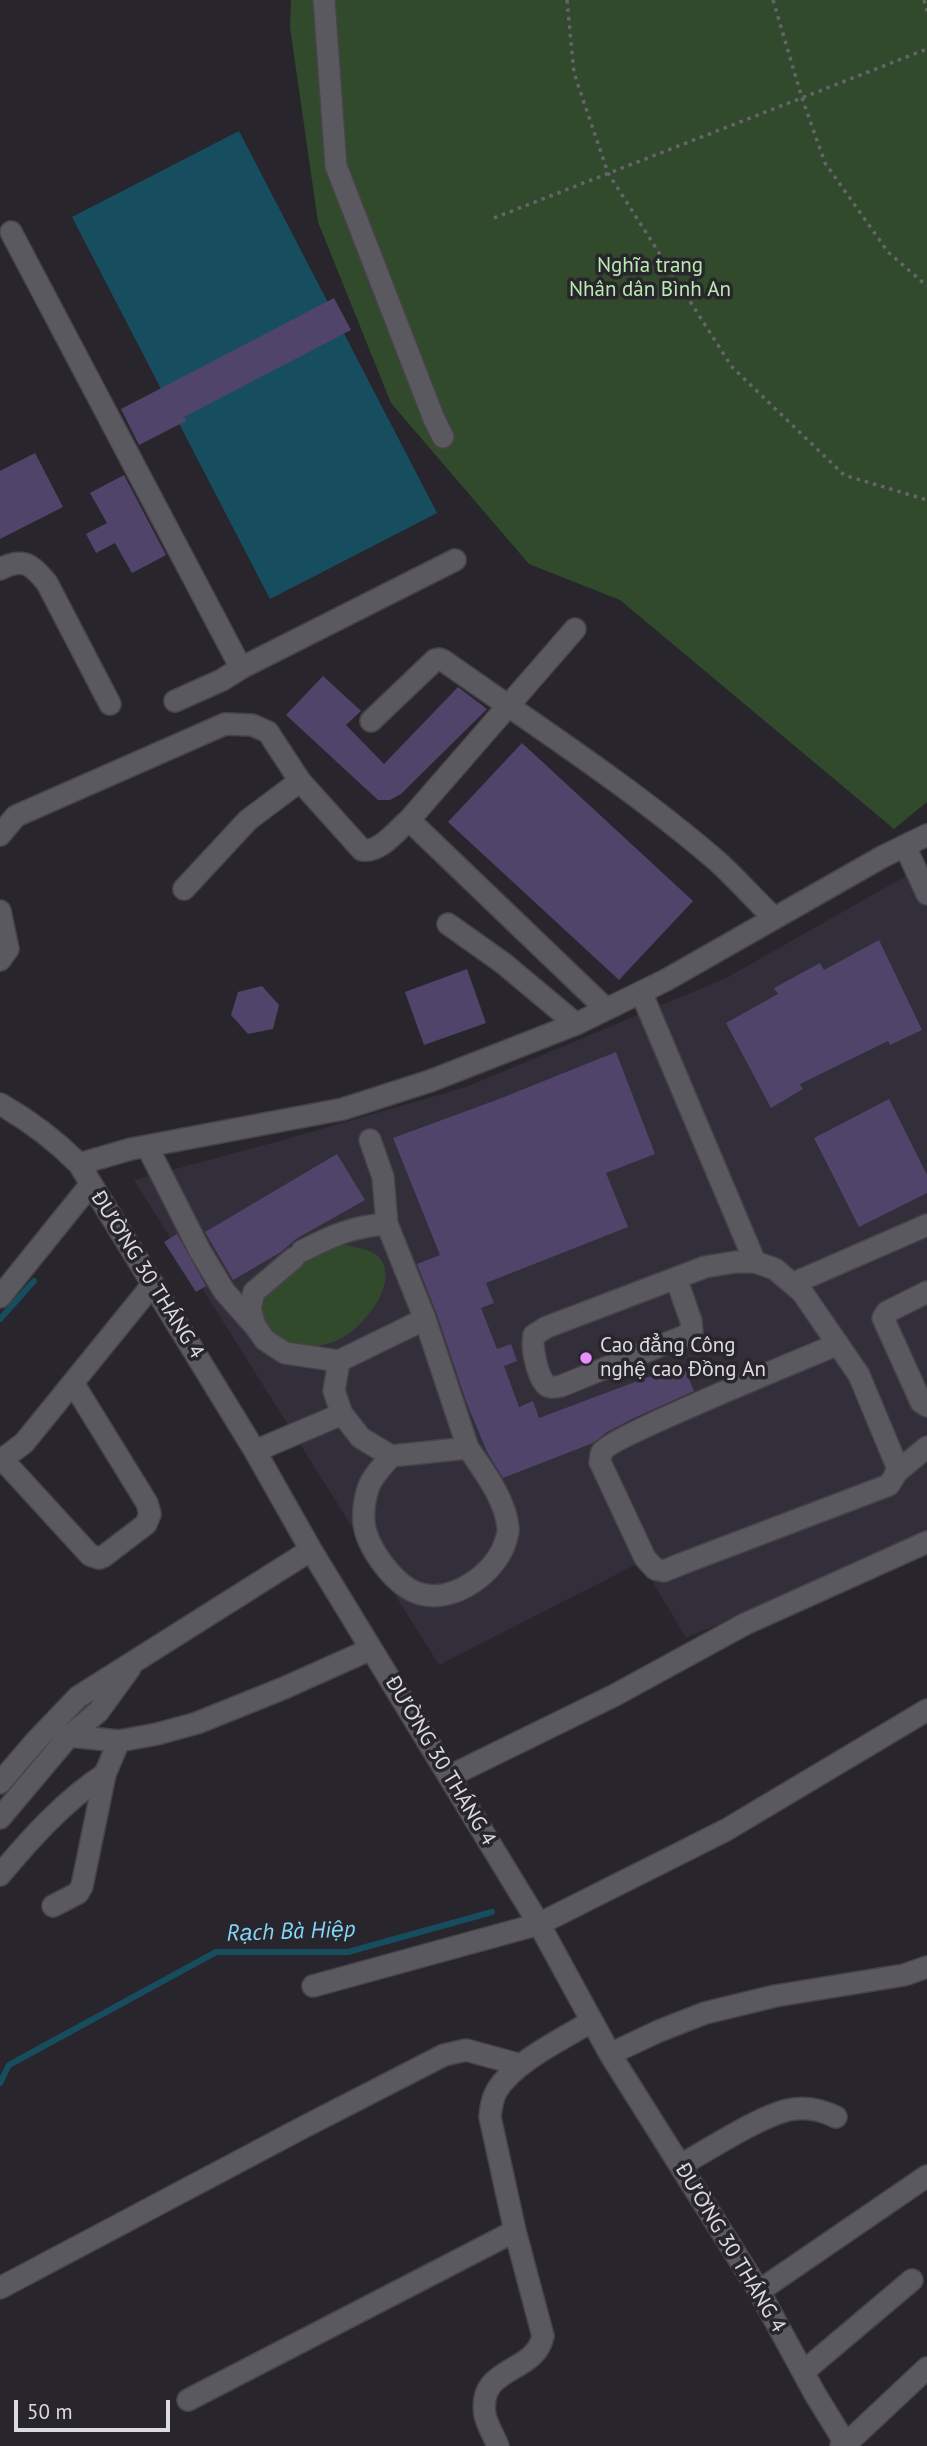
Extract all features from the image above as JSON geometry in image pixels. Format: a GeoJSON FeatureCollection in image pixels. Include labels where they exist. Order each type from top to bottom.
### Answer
{"type":"FeatureCollection","features":[{"type":"Feature","properties":{"kind":"street"},"geometry":{"type":"LineString","coordinates":[[324,0],[336,166],[443,437]]}},
{"type":"Feature","properties":{"kind":"street"},"geometry":{"type":"LineString","coordinates":[[11,232],[242,667]]}},
{"type":"Feature","properties":{"kind":"street"},"geometry":{"type":"LineString","coordinates":[[175,701],[222,680],[242,667],[455,560]]}},
{"type":"Feature","properties":{"kind":"street"},"geometry":{"type":"LineString","coordinates":[[0,569],[9,564],[23,563],[36,569],[47,583],[110,704]]}},
{"type":"Feature","properties":{"kind":"street"},"geometry":{"type":"LineString","coordinates":[[0,835],[16,816],[225,724],[252,725],[268,732],[300,781],[362,850],[368,851],[377,847],[409,820],[575,629]]}},
{"type":"Feature","properties":{"kind":"street"},"geometry":{"type":"LineString","coordinates":[[371,721],[439,659],[569,746],[718,862],[774,919]]}},
{"type":"Feature","properties":{"kind":"street"},"geometry":{"type":"LineString","coordinates":[[184,889],[248,820],[300,781]]}},
{"type":"Feature","properties":{"kind":"street"},"geometry":{"type":"LineString","coordinates":[[409,820],[606,1009]]}},
{"type":"Feature","properties":{"kind":"street"},"geometry":{"type":"LineString","coordinates":[[79,1164],[147,1146],[342,1108],[430,1081],[576,1024],[641,992],[927,835]]}},
{"type":"Feature","properties":{"kind":"street"},"geometry":{"type":"LineString","coordinates":[[905,846],[927,894]]}},
{"type":"Feature","properties":{"kind":"street"},"geometry":{"type":"LineString","coordinates":[[0,911],[8,949],[0,960]]}},
{"type":"Feature","properties":{"kind":"street"},"geometry":{"type":"LineString","coordinates":[[449,924],[503,963],[576,1024]]}},
{"type":"Feature","properties":{"kind":"street"},"geometry":{"type":"LineString","coordinates":[[641,992],[755,1262]]}},
{"type":"Feature","properties":{"kind":"street","name":"ĐƯỜNG 30 THÁNG 4"},"geometry":{"type":"LineString","coordinates":[[0,1104],[30,1121],[79,1164],[539,1924],[610,2054],[759,2291],[845,2445]]}},
{"type":"Feature","properties":{"kind":"street"},"geometry":{"type":"LineString","coordinates":[[370,1140],[383,1177],[387,1224],[425,1319],[468,1448],[497,1493],[509,1529],[500,1557],[479,1579],[453,1593],[423,1595],[402,1586],[385,1565],[368,1538],[364,1508],[370,1483],[391,1456]]}},
{"type":"Feature","properties":{"kind":"street"},"geometry":{"type":"LineString","coordinates":[[147,1146],[200,1251],[224,1292],[265,1340],[285,1353],[339,1361],[425,1319]]}},
{"type":"Feature","properties":{"kind":"street"},"geometry":{"type":"LineString","coordinates":[[0,1297],[91,1184]]}},
{"type":"Feature","properties":{"kind":"street"},"geometry":{"type":"LineString","coordinates":[[255,1326],[250,1309],[254,1292],[298,1254],[339,1232],[362,1226],[387,1224]]}},
{"type":"Feature","properties":{"kind":"street"},"geometry":{"type":"LineString","coordinates":[[794,1283],[927,1225]]}},
{"type":"Feature","properties":{"kind":"street"},"geometry":{"type":"LineString","coordinates":[[676,1279],[692,1331],[561,1386],[552,1388],[545,1384],[532,1343],[534,1335],[547,1327],[705,1267],[755,1262],[775,1269],[794,1283],[859,1375],[897,1472]]}},
{"type":"Feature","properties":{"kind":"street"},"geometry":{"type":"LineString","coordinates":[[73,1383],[148,1503],[150,1514],[146,1524],[99,1558],[90,1555],[1,1460],[24,1443],[153,1284]]}},
{"type":"Feature","properties":{"kind":"street"},"geometry":{"type":"LineString","coordinates":[[927,1292],[887,1312],[883,1318],[921,1402],[927,1406]]}},
{"type":"Feature","properties":{"kind":"street"},"geometry":{"type":"LineString","coordinates":[[838,1344],[646,1426],[608,1446],[602,1452],[600,1462],[645,1558],[655,1569],[664,1570],[889,1485],[897,1472],[927,1447]]}},
{"type":"Feature","properties":{"kind":"street"},"geometry":{"type":"LineString","coordinates":[[339,1361],[334,1391],[342,1414],[362,1437],[391,1456],[468,1448]]}},
{"type":"Feature","properties":{"kind":"street"},"geometry":{"type":"LineString","coordinates":[[255,1451],[342,1414]]}},
{"type":"Feature","properties":{"kind":"street"},"geometry":{"type":"LineString","coordinates":[[450,1776],[615,1695],[745,1624],[927,1542]]}},
{"type":"Feature","properties":{"kind":"street"},"geometry":{"type":"LineString","coordinates":[[0,1783],[78,1697],[311,1550]]}},
{"type":"Feature","properties":{"kind":"street"},"geometry":{"type":"LineString","coordinates":[[69,1736],[119,1741],[197,1723],[371,1649]]}},
{"type":"Feature","properties":{"kind":"street"},"geometry":{"type":"LineString","coordinates":[[0,1818],[69,1736],[98,1712],[135,1661]]}},
{"type":"Feature","properties":{"kind":"street"},"geometry":{"type":"LineString","coordinates":[[313,1986],[539,1924],[726,1829],[927,1710]]}},
{"type":"Feature","properties":{"kind":"street"},"geometry":{"type":"LineString","coordinates":[[53,1906],[78,1893],[82,1886],[105,1774],[119,1741]]}},
{"type":"Feature","properties":{"kind":"street"},"geometry":{"type":"LineString","coordinates":[[0,1875],[27,1842],[82,1789],[105,1774]]}},
{"type":"Feature","properties":{"kind":"street"},"geometry":{"type":"LineString","coordinates":[[610,2054],[705,2013],[775,1996],[904,1975],[927,1967]]}},
{"type":"Feature","properties":{"kind":"street"},"geometry":{"type":"LineString","coordinates":[[498,2446],[485,2416],[487,2388],[495,2379],[534,2354],[541,2347],[543,2336],[515,2231],[490,2117],[492,2101],[498,2088],[521,2065],[592,2021]]}},
{"type":"Feature","properties":{"kind":"street"},"geometry":{"type":"LineString","coordinates":[[0,2288],[444,2055],[466,2050],[521,2065]]}},
{"type":"Feature","properties":{"kind":"street"},"geometry":{"type":"LineString","coordinates":[[681,2165],[767,2118],[791,2109],[822,2110],[836,2116]]}},
{"type":"Feature","properties":{"kind":"street"},"geometry":{"type":"LineString","coordinates":[[759,2291],[927,2176]]}},
{"type":"Feature","properties":{"kind":"street"},"geometry":{"type":"LineString","coordinates":[[188,2400],[515,2231]]}},
{"type":"Feature","properties":{"kind":"street"},"geometry":{"type":"LineString","coordinates":[[803,2372],[912,2280]]}},
{"type":"Feature","properties":{"kind":"street"},"geometry":{"type":"LineString","coordinates":[[845,2445],[927,2368]]}},
{"type":"Feature","properties":{"kind":"path"},"geometry":{"type":"LineString","coordinates":[[567,0],[574,73],[608,173],[732,367],[844,475],[927,500]]}},
{"type":"Feature","properties":{"kind":"path"},"geometry":{"type":"LineString","coordinates":[[774,0],[802,98],[825,163],[888,252],[927,286]]}},
{"type":"Feature","properties":{"kind":"path"},"geometry":{"type":"LineString","coordinates":[[924,0],[927,11]]}},
{"type":"Feature","properties":{"kind":"path"},"geometry":{"type":"LineString","coordinates":[[494,218],[927,49]]}},
{"type":"Feature","properties":{"kind":"shaded area","name":"Cao đẳng Công nghệ cao Đồng An"},"geometry":{"type":"Polygon","coordinates":[[[927,864],[927,1537],[686,1638],[641,1562],[439,1665],[134,1180],[466,1087],[726,978],[927,864]]]}},
{"type":"Feature","properties":{"kind":"green space","name":"Nghĩa trang Nhân dân Bình An"},"geometry":{"type":"Polygon","coordinates":[[[291,0],[927,0],[927,802],[894,829],[620,600],[529,564],[391,403],[318,222],[290,27],[291,0]]]}},
{"type":"Feature","properties":{"kind":"green space"},"geometry":{"type":"Polygon","coordinates":[[[347,1245],[375,1254],[384,1266],[386,1278],[377,1302],[360,1324],[342,1338],[323,1345],[289,1348],[258,1320],[260,1300],[284,1270],[324,1247],[347,1245]]]}},
{"type":"Feature","properties":{"kind":"water"},"geometry":{"type":"Polygon","coordinates":[[[239,131],[437,513],[270,599],[72,217],[239,131]]]}},
{"type":"Feature","properties":{"kind":"building"},"geometry":{"type":"Polygon","coordinates":[[[334,298],[351,330],[184,417],[186,421],[139,445],[121,409],[334,298]]]}},
{"type":"Feature","properties":{"kind":"building"},"geometry":{"type":"Polygon","coordinates":[[[35,453],[63,507],[0,539],[0,471],[35,453]]]}},
{"type":"Feature","properties":{"kind":"building"},"geometry":{"type":"Polygon","coordinates":[[[124,475],[166,555],[132,573],[115,543],[96,553],[86,534],[107,523],[90,493],[124,475]]]}},
{"type":"Feature","properties":{"kind":"building"},"geometry":{"type":"Polygon","coordinates":[[[323,676],[361,711],[346,725],[384,764],[458,687],[487,709],[401,794],[390,800],[378,800],[286,715],[323,676]]]}},
{"type":"Feature","properties":{"kind":"building"},"geometry":{"type":"Polygon","coordinates":[[[522,743],[693,901],[619,980],[448,822],[522,743]]]}},
{"type":"Feature","properties":{"kind":"building"},"geometry":{"type":"Polygon","coordinates":[[[879,940],[922,1030],[890,1045],[888,1041],[800,1084],[803,1089],[771,1108],[726,1023],[778,994],[774,988],[820,963],[824,970],[879,940]]]}},
{"type":"Feature","properties":{"kind":"building"},"geometry":{"type":"Polygon","coordinates":[[[467,969],[486,1023],[424,1045],[405,992],[467,969]]]}},
{"type":"Feature","properties":{"kind":"building"},"geometry":{"type":"Polygon","coordinates":[[[262,986],[279,1005],[273,1029],[248,1034],[231,1015],[238,992],[262,986]]]}},
{"type":"Feature","properties":{"kind":"building"},"geometry":{"type":"Polygon","coordinates":[[[616,1052],[655,1154],[606,1173],[628,1227],[486,1283],[494,1303],[481,1308],[497,1349],[511,1344],[517,1361],[504,1366],[519,1407],[533,1401],[539,1418],[683,1364],[694,1391],[632,1419],[593,1443],[503,1478],[487,1452],[467,1404],[417,1264],[440,1255],[393,1138],[616,1052]]]}},
{"type":"Feature","properties":{"kind":"building"},"geometry":{"type":"Polygon","coordinates":[[[889,1099],[927,1175],[927,1193],[859,1227],[814,1138],[889,1099]]]}},
{"type":"Feature","properties":{"kind":"building"},"geometry":{"type":"Polygon","coordinates":[[[337,1154],[365,1200],[296,1239],[281,1252],[233,1280],[205,1232],[337,1154]]]}},
{"type":"Feature","properties":{"kind":"building"},"geometry":{"type":"Polygon","coordinates":[[[177,1234],[206,1286],[196,1292],[164,1242],[177,1234]]]}},
{"type":"Feature","properties":{"kind":"waterway"},"geometry":{"type":"LineString","coordinates":[[0,1319],[34,1281]]}},
{"type":"Feature","properties":{"kind":"waterway","name":"Rạch Bà Hiệp"},"geometry":{"type":"LineString","coordinates":[[0,2083],[9,2065],[216,1952],[348,1952],[492,1912]]}},
{"type":"Feature","properties":{"kind":"place","name":"Cao đẳng Công nghệ cao Đồng An"},"geometry":{"type":"Point","coordinates":[586,1358]}}]}
